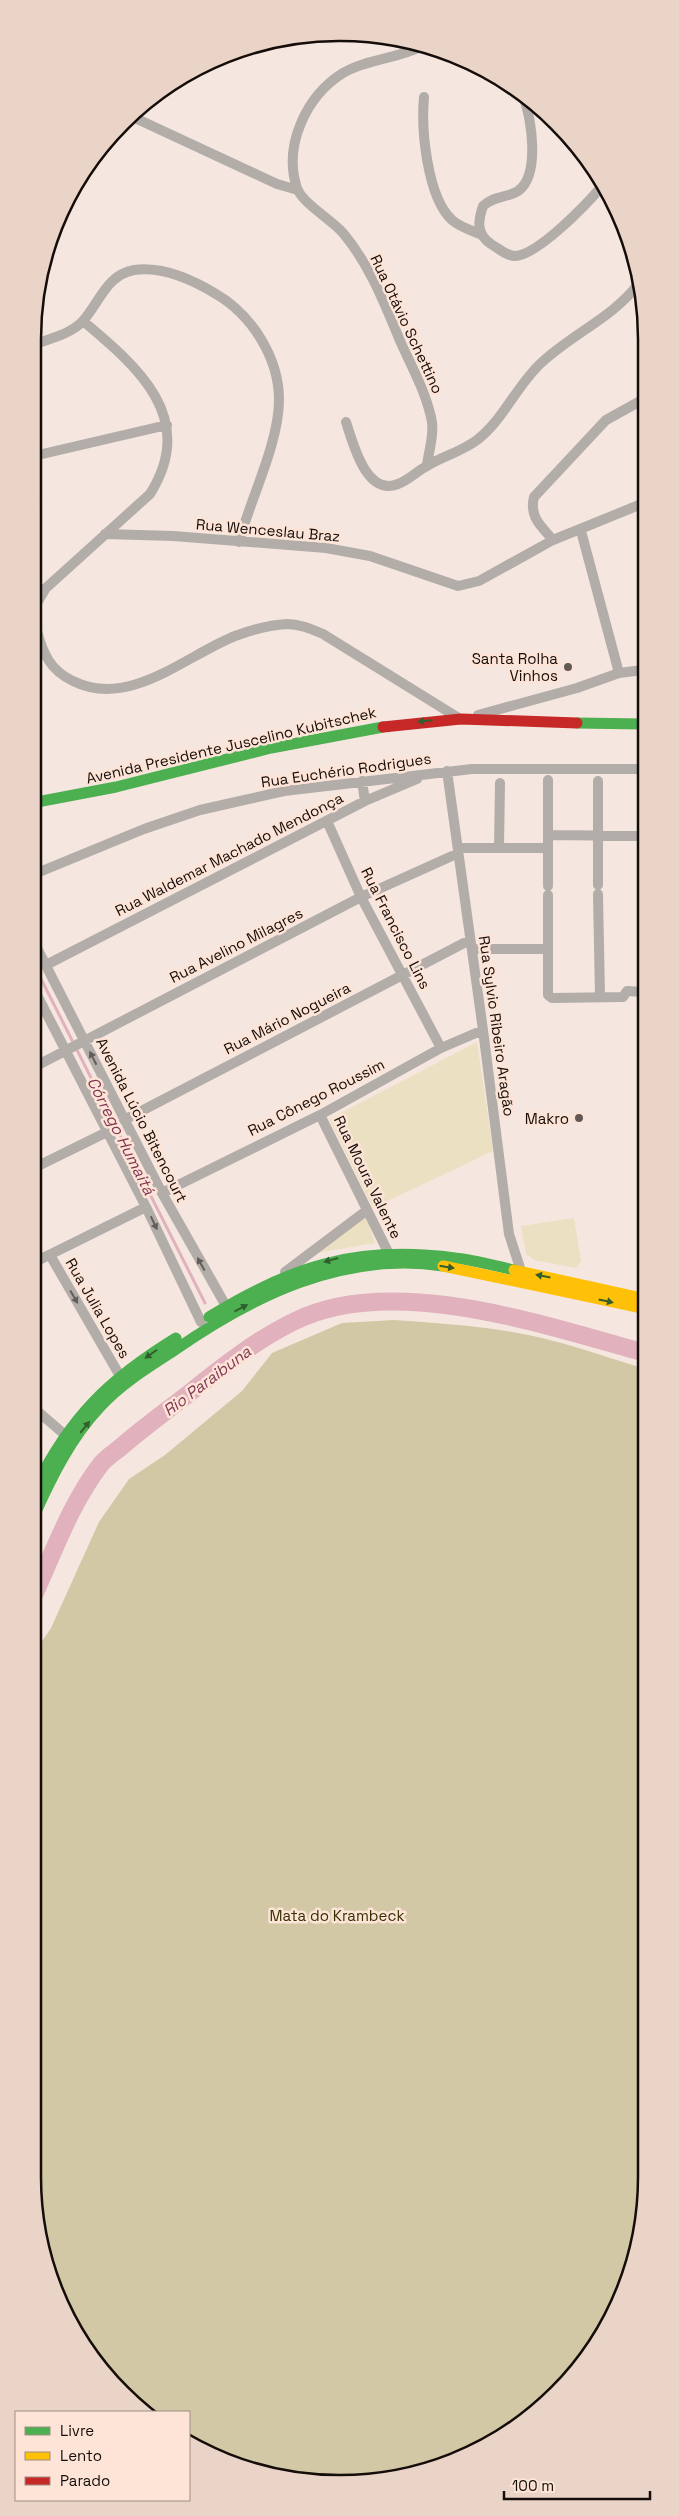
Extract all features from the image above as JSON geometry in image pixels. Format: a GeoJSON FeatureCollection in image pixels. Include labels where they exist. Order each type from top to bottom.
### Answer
{"type":"FeatureCollection","features":[{"type":"Feature","properties":{"kind":"main road","name":"Avenida Presidente Juscelino Kubitschek"},"geometry":{"type":"LineString","coordinates":[[41,801],[116,787],[341,734],[401,724],[461,719],[526,723],[638,724]]}},
{"type":"Feature","properties":{"kind":"main road","name":"Avenida Presidente Juscelino Kubitschek"},"geometry":{"type":"LineString","coordinates":[[41,811],[342,743],[413,733],[463,728],[638,734]]}},
{"type":"Feature","properties":{"kind":"main road"},"geometry":{"type":"LineString","coordinates":[[356,1266],[360,1262],[386,1257],[388,1252]]}},
{"type":"Feature","properties":{"kind":"main road"},"geometry":{"type":"LineString","coordinates":[[41,1477],[64,1434],[120,1376],[226,1306],[274,1280],[352,1255],[388,1252],[429,1254],[638,1307]]}},
{"type":"Feature","properties":{"kind":"main road"},"geometry":{"type":"LineString","coordinates":[[41,1499],[73,1441],[99,1408],[129,1383],[186,1341],[270,1293],[334,1270],[398,1262],[423,1263],[523,1277],[638,1297]]}},
{"type":"Feature","properties":{"kind":"main road"},"geometry":{"type":"LineString","coordinates":[[186,1341],[196,1331],[221,1315],[226,1306]]}},
{"type":"Feature","properties":{"kind":"main road"},"geometry":{"type":"LineString","coordinates":[[41,1499],[49,1471],[66,1440],[64,1434]]}},
{"type":"Feature","properties":{"kind":"street"},"geometry":{"type":"LineString","coordinates":[[138,120],[277,184],[298,190],[294,158],[297,132],[302,117],[325,88],[343,74],[411,50]]}},
{"type":"Feature","properties":{"kind":"street"},"geometry":{"type":"LineString","coordinates":[[424,97],[423,126],[426,146],[432,178],[442,206],[451,219],[460,226],[480,234],[509,255],[523,254],[557,232],[598,190]]}},
{"type":"Feature","properties":{"kind":"street"},"geometry":{"type":"LineString","coordinates":[[480,234],[479,222],[483,206],[494,198],[516,192],[529,178],[531,168],[531,137],[526,107]]}},
{"type":"Feature","properties":{"kind":"street","name":"Rua Otávio Schettino"},"geometry":{"type":"LineString","coordinates":[[298,190],[344,234],[363,261],[377,287],[416,376],[432,418],[427,465]]}},
{"type":"Feature","properties":{"kind":"street"},"geometry":{"type":"LineString","coordinates":[[41,342],[74,328],[83,321],[111,282],[121,274],[134,270],[149,270],[173,274],[203,286],[225,299],[252,325],[262,341],[272,364],[279,400],[271,444],[239,542]]}},
{"type":"Feature","properties":{"kind":"street"},"geometry":{"type":"LineString","coordinates":[[346,422],[357,456],[366,473],[375,481],[385,485],[397,485],[427,465],[452,455],[478,439],[539,365],[555,351],[618,307],[633,290]]}},
{"type":"Feature","properties":{"kind":"street"},"geometry":{"type":"LineString","coordinates":[[41,596],[46,588],[150,494],[160,477],[168,446],[167,424],[159,402],[133,365],[83,321]]}},
{"type":"Feature","properties":{"kind":"street"},"geometry":{"type":"LineString","coordinates":[[553,540],[536,522],[533,514],[534,497],[606,420],[638,402]]}},
{"type":"Feature","properties":{"kind":"street"},"geometry":{"type":"LineString","coordinates":[[41,454],[167,424]]}},
{"type":"Feature","properties":{"kind":"street","name":"Rua Wenceslau Braz"},"geometry":{"type":"LineString","coordinates":[[105,534],[173,536],[305,545],[370,556],[458,586],[479,581],[553,540],[638,506]]}},
{"type":"Feature","properties":{"kind":"street"},"geometry":{"type":"LineString","coordinates":[[581,530],[619,674]]}},
{"type":"Feature","properties":{"kind":"street"},"geometry":{"type":"LineString","coordinates":[[41,641],[49,662],[58,673],[89,688],[100,689],[125,687],[151,679],[235,636],[272,626],[300,625],[323,634],[461,719],[526,703],[619,674],[638,671]]}},
{"type":"Feature","properties":{"kind":"street"},"geometry":{"type":"LineString","coordinates":[[526,703],[523,713],[526,723]]}},
{"type":"Feature","properties":{"kind":"street","name":"Rua Euchério Rodrigues"},"geometry":{"type":"LineString","coordinates":[[41,871],[144,829],[200,810],[284,791],[447,771],[479,769],[638,769]]}},
{"type":"Feature","properties":{"kind":"street","name":"Rua Sylvio Ribeiro Aragão"},"geometry":{"type":"LineString","coordinates":[[447,771],[455,852],[468,946],[484,1030],[509,1234],[523,1277]]}},
{"type":"Feature","properties":{"kind":"street","name":"Rua Waldemar Machado Mendonça"},"geometry":{"type":"LineString","coordinates":[[46,965],[365,801],[427,774]]}},
{"type":"Feature","properties":{"kind":"street"},"geometry":{"type":"LineString","coordinates":[[548,780],[548,995],[552,998],[623,998],[627,991],[638,992]]}},
{"type":"Feature","properties":{"kind":"street"},"geometry":{"type":"LineString","coordinates":[[362,781],[365,801]]}},
{"type":"Feature","properties":{"kind":"street"},"geometry":{"type":"LineString","coordinates":[[598,782],[600,997]]}},
{"type":"Feature","properties":{"kind":"street"},"geometry":{"type":"LineString","coordinates":[[500,783],[500,848]]}},
{"type":"Feature","properties":{"kind":"street","name":"Rua Francisco Lins"},"geometry":{"type":"LineString","coordinates":[[327,821],[361,897],[441,1048]]}},
{"type":"Feature","properties":{"kind":"street"},"geometry":{"type":"LineString","coordinates":[[548,835],[638,836]]}},
{"type":"Feature","properties":{"kind":"street"},"geometry":{"type":"LineString","coordinates":[[455,852],[500,848],[548,848]]}},
{"type":"Feature","properties":{"kind":"street","name":"Rua Avelino Milagres"},"geometry":{"type":"LineString","coordinates":[[41,1063],[361,897],[455,852]]}},
{"type":"Feature","properties":{"kind":"street"},"geometry":{"type":"LineString","coordinates":[[468,946],[547,949]]}},
{"type":"Feature","properties":{"kind":"street","name":"Rua Mário Nogueira"},"geometry":{"type":"LineString","coordinates":[[124,1120],[404,975],[468,946]]}},
{"type":"Feature","properties":{"kind":"street","name":"Avenida Lúcio Bitencourt"},"geometry":{"type":"LineString","coordinates":[[41,956],[82,1042],[162,1193],[226,1306]]}},
{"type":"Feature","properties":{"kind":"street"},"geometry":{"type":"LineString","coordinates":[[41,1002],[146,1207],[201,1322]]}},
{"type":"Feature","properties":{"kind":"street","name":"Rua Cônego Roussim"},"geometry":{"type":"LineString","coordinates":[[162,1193],[320,1115],[441,1048],[484,1030]]}},
{"type":"Feature","properties":{"kind":"street","name":"Rua Moura Valente"},"geometry":{"type":"LineString","coordinates":[[320,1115],[366,1212],[388,1252]]}},
{"type":"Feature","properties":{"kind":"street"},"geometry":{"type":"LineString","coordinates":[[41,1164],[106,1132]]}},
{"type":"Feature","properties":{"kind":"street"},"geometry":{"type":"LineString","coordinates":[[41,1259],[146,1207]]}},
{"type":"Feature","properties":{"kind":"street"},"geometry":{"type":"LineString","coordinates":[[274,1280],[366,1212]]}},
{"type":"Feature","properties":{"kind":"street","name":"Rua Julia Lopes"},"geometry":{"type":"LineString","coordinates":[[50,1255],[120,1376]]}},
{"type":"Feature","properties":{"kind":"street"},"geometry":{"type":"LineString","coordinates":[[41,1414],[64,1434]]}},
{"type":"Feature","properties":{"kind":"shaded area"},"geometry":{"type":"Polygon","coordinates":[[[477,1042],[493,1151],[373,1208],[329,1119],[477,1042]]]}},
{"type":"Feature","properties":{"kind":"shaded area"},"geometry":{"type":"Polygon","coordinates":[[[366,1215],[375,1243],[317,1253],[366,1215]]]}},
{"type":"Feature","properties":{"kind":"shaded area"},"geometry":{"type":"Polygon","coordinates":[[[574,1218],[581,1261],[576,1268],[534,1260],[526,1254],[521,1226],[574,1218]]]}},
{"type":"Feature","properties":{"kind":"green space","name":"Mata do Krambeck"},"geometry":{"type":"Polygon","coordinates":[[[394,1320],[497,1330],[545,1339],[638,1367],[638,2176],[632,2235],[628,2254],[615,2291],[598,2326],[564,2373],[521,2413],[489,2435],[454,2452],[417,2465],[398,2469],[340,2475],[281,2469],[244,2459],[190,2435],[190,2411],[156,2411],[115,2373],[103,2358],[81,2326],[57,2272],[47,2235],[41,2176],[41,1643],[51,1628],[99,1522],[129,1479],[165,1455],[242,1391],[272,1353],[342,1323],[394,1320]]]}},
{"type":"Feature","properties":{"kind":"waterway","name":"Córrego Humaitá"},"geometry":{"type":"LineString","coordinates":[[41,979],[205,1303]]}},
{"type":"Feature","properties":{"kind":"waterway","name":"Rio Paraibuna"},"geometry":{"type":"LineString","coordinates":[[41,1579],[72,1511],[90,1479],[103,1462],[229,1362],[255,1344],[295,1321],[334,1307],[376,1302],[422,1303],[468,1308],[515,1318],[638,1351]]}},
{"type":"Feature","properties":{"kind":"traffic: fast"},"geometry":{"type":"LineString","coordinates":[[577,723],[638,724]]}},
{"type":"Feature","properties":{"kind":"traffic: fast"},"geometry":{"type":"LineString","coordinates":[[41,801],[116,787],[271,748],[383,727]]}},
{"type":"Feature","properties":{"kind":"traffic: fast"},"geometry":{"type":"LineString","coordinates":[[209,1317],[268,1284],[297,1272],[356,1258],[387,1255],[420,1255],[462,1259],[514,1270]]}},
{"type":"Feature","properties":{"kind":"traffic: fast"},"geometry":{"type":"LineString","coordinates":[[41,1501],[71,1444],[100,1407],[116,1391],[134,1377],[234,1313],[300,1282],[334,1272],[370,1265],[406,1263],[443,1266]]}},
{"type":"Feature","properties":{"kind":"traffic: fast"},"geometry":{"type":"LineString","coordinates":[[41,1476],[62,1440],[94,1402],[131,1369],[176,1338]]}},
{"type":"Feature","properties":{"kind":"traffic: slow"},"geometry":{"type":"LineString","coordinates":[[443,1266],[638,1307]]}},
{"type":"Feature","properties":{"kind":"traffic: slow"},"geometry":{"type":"LineString","coordinates":[[514,1270],[638,1297]]}},
{"type":"Feature","properties":{"kind":"traffic: jam"},"geometry":{"type":"LineString","coordinates":[[383,727],[461,719],[577,723]]}},
{"type":"Feature","properties":{"kind":"place","name":"Santa Rolha Vinhos"},"geometry":{"type":"Point","coordinates":[568,667]}},
{"type":"Feature","properties":{"kind":"place","name":"Makro"},"geometry":{"type":"Point","coordinates":[579,1118]}}]}
